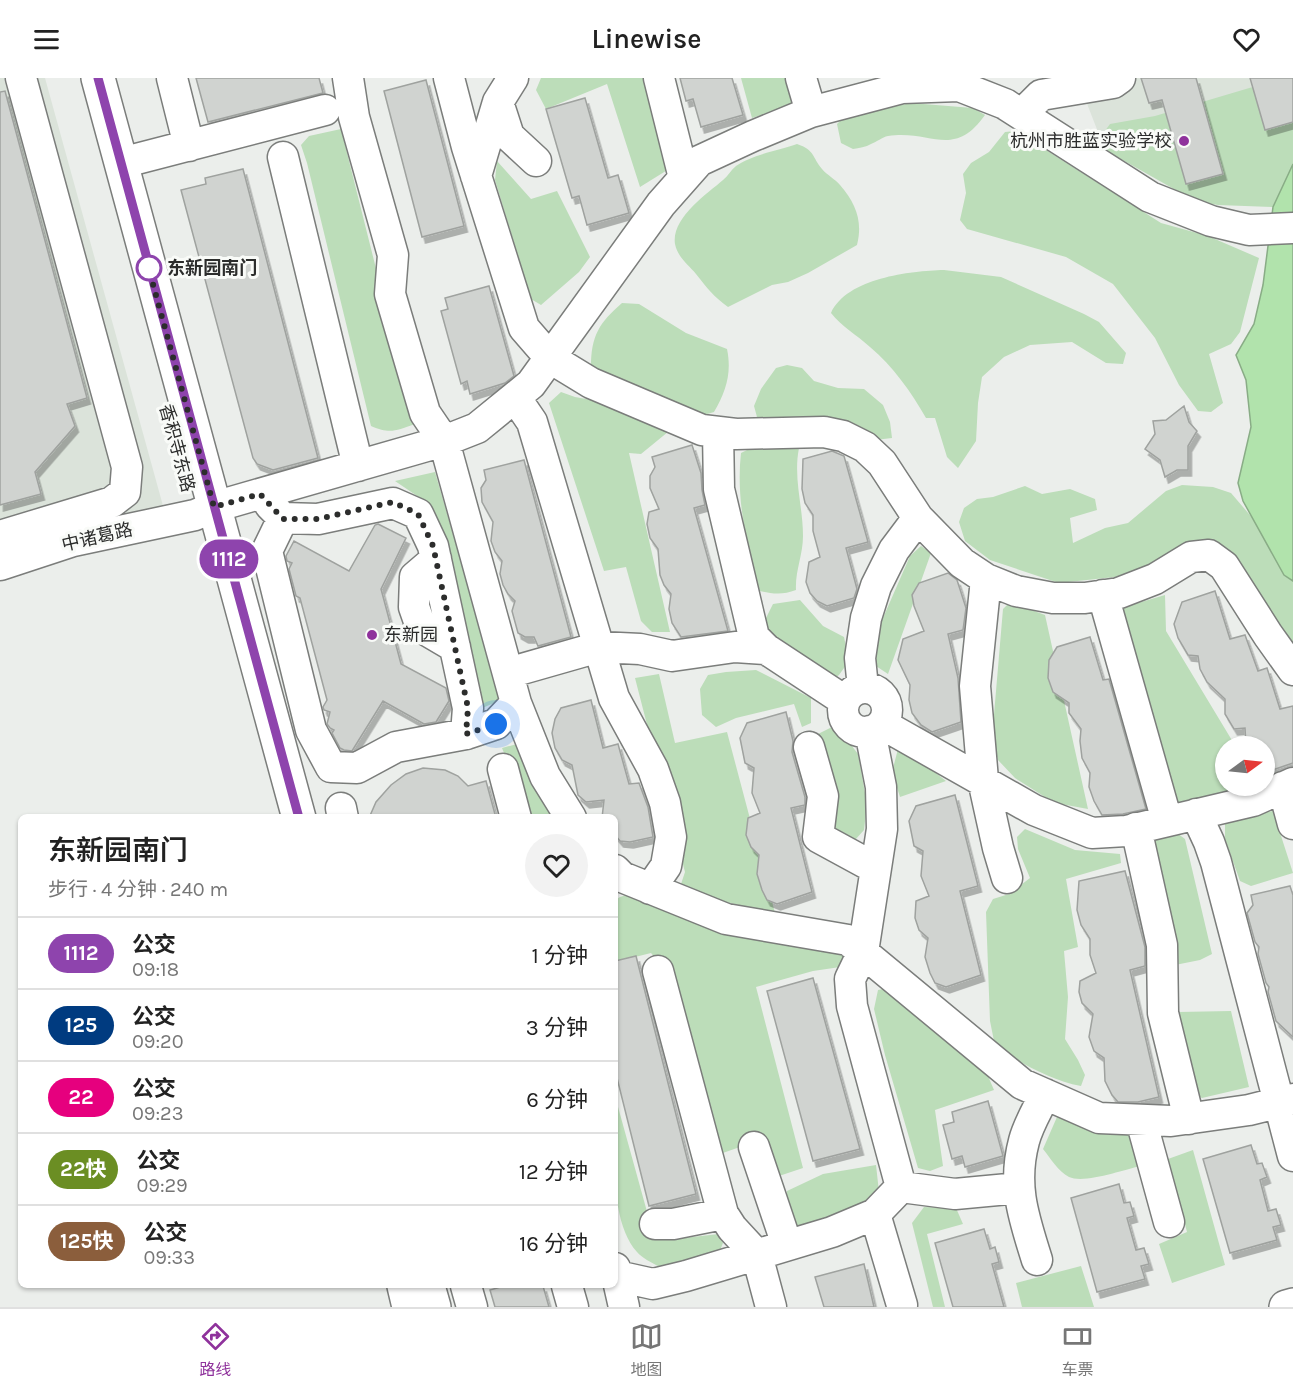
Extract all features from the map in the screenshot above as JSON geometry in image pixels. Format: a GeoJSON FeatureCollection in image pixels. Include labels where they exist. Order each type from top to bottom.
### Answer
{"type":"FeatureCollection","features":[{"type":"Feature","properties":{"kind":"main road","name":"香积寺东路"},"geometry":{"type":"LineString","coordinates":[[78,78],[205,511],[298,814]]}},
{"type":"Feature","properties":{"kind":"main road","name":"香积寺东路"},"geometry":{"type":"LineString","coordinates":[[98,78],[121,163],[205,511],[275,814]]}},
{"type":"Feature","properties":{"kind":"main road"},"geometry":{"type":"LineString","coordinates":[[404,1288],[409,1307]]}},
{"type":"Feature","properties":{"kind":"main road"},"geometry":{"type":"LineString","coordinates":[[429,1288],[434,1307]]}},
{"type":"Feature","properties":{"kind":"main road"},"geometry":{"type":"LineString","coordinates":[[1286,1307],[1293,1305]]}},
{"type":"Feature","properties":{"kind":"street"},"geometry":{"type":"LineString","coordinates":[[0,536],[112,502],[125,492],[126,467],[21,78]]}},
{"type":"Feature","properties":{"kind":"street"},"geometry":{"type":"LineString","coordinates":[[172,78],[189,146]]}},
{"type":"Feature","properties":{"kind":"street"},"geometry":{"type":"LineString","coordinates":[[348,78],[354,117],[393,255],[390,294],[405,347],[426,413],[444,441],[516,703],[545,776],[569,814]]}},
{"type":"Feature","properties":{"kind":"street"},"geometry":{"type":"LineString","coordinates":[[449,78],[476,176],[524,328],[550,358],[591,383],[702,430],[736,434],[824,432],[843,436],[865,447],[882,463],[918,518],[962,563],[986,579],[1016,591],[1053,598],[1085,598],[1119,593],[1155,579],[1191,557],[1209,555],[1224,566],[1268,635],[1293,669]]}},
{"type":"Feature","properties":{"kind":"street"},"geometry":{"type":"LineString","coordinates":[[659,78],[684,178]]}},
{"type":"Feature","properties":{"kind":"street"},"geometry":{"type":"LineString","coordinates":[[801,78],[811,112]]}},
{"type":"Feature","properties":{"kind":"street"},"geometry":{"type":"LineString","coordinates":[[1022,114],[1041,95],[1113,83],[1120,78]]}},
{"type":"Feature","properties":{"kind":"street","name":"中诸葛路"},"geometry":{"type":"LineString","coordinates":[[0,565],[73,541],[205,511],[444,441],[477,429],[531,384],[661,204],[699,161],[811,112],[902,88],[941,82],[959,86],[1005,104],[1150,197],[1211,220],[1249,230],[1293,228]]}},
{"type":"Feature","properties":{"kind":"street"},"geometry":{"type":"LineString","coordinates":[[476,176],[505,90]]}},
{"type":"Feature","properties":{"kind":"street"},"geometry":{"type":"LineString","coordinates":[[505,90],[509,136],[536,161]]}},
{"type":"Feature","properties":{"kind":"street"},"geometry":{"type":"LineString","coordinates":[[121,163],[325,110]]}},
{"type":"Feature","properties":{"kind":"street"},"geometry":{"type":"LineString","coordinates":[[283,157],[358,466]]}},
{"type":"Feature","properties":{"kind":"street"},"geometry":{"type":"LineString","coordinates":[[515,397],[532,422],[614,698],[653,769],[665,803],[671,837],[670,847],[666,867],[650,889]]}},
{"type":"Feature","properties":{"kind":"street"},"geometry":{"type":"LineString","coordinates":[[718,432],[719,489],[754,637],[766,649],[854,694]]}},
{"type":"Feature","properties":{"kind":"street"},"geometry":{"type":"LineString","coordinates":[[260,494],[283,519],[318,519],[393,502],[418,514],[433,546],[468,708],[466,734]]}},
{"type":"Feature","properties":{"kind":"street"},"geometry":{"type":"LineString","coordinates":[[918,518],[894,550],[876,586],[866,618],[854,694],[843,714],[850,726],[863,732],[876,728],[983,780],[1034,810],[1092,833],[1136,828],[1253,801],[1288,785],[1293,824]]}},
{"type":"Feature","properties":{"kind":"street"},"geometry":{"type":"LineString","coordinates":[[283,519],[267,551],[311,730],[331,766],[357,768],[396,747],[466,734],[496,724],[516,703]]}},
{"type":"Feature","properties":{"kind":"street"},"geometry":{"type":"LineString","coordinates":[[986,579],[975,686],[983,780],[1007,878]]}},
{"type":"Feature","properties":{"kind":"street"},"geometry":{"type":"LineString","coordinates":[[1103,595],[1167,821]]}},
{"type":"Feature","properties":{"kind":"street"},"geometry":{"type":"LineString","coordinates":[[508,673],[599,647],[640,650],[672,656],[735,647],[766,649]]}},
{"type":"Feature","properties":{"kind":"street"},"geometry":{"type":"LineString","coordinates":[[876,728],[882,829],[863,952],[850,979],[852,1006],[901,1187]]}},
{"type":"Feature","properties":{"kind":"street"},"geometry":{"type":"LineString","coordinates":[[809,747],[823,796],[818,837],[875,868]]}},
{"type":"Feature","properties":{"kind":"street"},"geometry":{"type":"LineString","coordinates":[[503,769],[515,814]]}},
{"type":"Feature","properties":{"kind":"street"},"geometry":{"type":"LineString","coordinates":[[1196,814],[1216,862],[1286,1101],[1293,1156]]}},
{"type":"Feature","properties":{"kind":"street"},"geometry":{"type":"LineString","coordinates":[[1136,828],[1162,945],[1163,1013],[1188,1119]]}},
{"type":"Feature","properties":{"kind":"street"},"geometry":{"type":"LineString","coordinates":[[618,873],[622,878],[726,919],[848,940],[1022,1084],[1100,1118],[1171,1121],[1249,1110],[1286,1101]]}},
{"type":"Feature","properties":{"kind":"street"},"geometry":{"type":"LineString","coordinates":[[658,971],[723,1214],[732,1228],[757,1255],[771,1307]]}},
{"type":"Feature","properties":{"kind":"street"},"geometry":{"type":"LineString","coordinates":[[1037,1260],[1023,1213],[1017,1174],[1024,1139],[1045,1094]]}},
{"type":"Feature","properties":{"kind":"street"},"geometry":{"type":"LineString","coordinates":[[1141,1120],[1169,1222]]}},
{"type":"Feature","properties":{"kind":"street"},"geometry":{"type":"LineString","coordinates":[[754,1147],[787,1245]]}},
{"type":"Feature","properties":{"kind":"street"},"geometry":{"type":"LineString","coordinates":[[901,1187],[956,1194],[1019,1188]]}},
{"type":"Feature","properties":{"kind":"street"},"geometry":{"type":"LineString","coordinates":[[618,1273],[652,1284],[757,1255],[832,1232],[875,1214],[901,1187]]}},
{"type":"Feature","properties":{"kind":"street"},"geometry":{"type":"LineString","coordinates":[[655,1224],[673,1224],[723,1214]]}},
{"type":"Feature","properties":{"kind":"street"},"geometry":{"type":"LineString","coordinates":[[875,1214],[902,1305]]}},
{"type":"Feature","properties":{"kind":"street"},"geometry":{"type":"LineString","coordinates":[[618,1281],[624,1307]]}},
{"type":"Feature","properties":{"kind":"street"},"geometry":{"type":"LineString","coordinates":[[467,1288],[472,1307]]}},
{"type":"Feature","properties":{"kind":"street"},"geometry":{"type":"LineString","coordinates":[[568,1288],[573,1307]]}},
{"type":"Feature","properties":{"kind":"shaded area"},"geometry":{"type":"Polygon","coordinates":[[[0,78],[45,78],[165,513],[0,560],[0,78]]]}},
{"type":"Feature","properties":{"kind":"shaded area"},"geometry":{"type":"Polygon","coordinates":[[[541,78],[648,78],[669,169],[640,187],[607,84],[546,109],[536,90],[541,78]]]}},
{"type":"Feature","properties":{"kind":"shaded area"},"geometry":{"type":"Polygon","coordinates":[[[741,78],[786,78],[794,104],[752,118],[741,78]]]}},
{"type":"Feature","properties":{"kind":"shaded area"},"geometry":{"type":"Polygon","coordinates":[[[1077,78],[1293,78],[1105,150],[1077,78]]]}},
{"type":"Feature","properties":{"kind":"shaded area","name":"杭州市胜蓝实验学校"},"geometry":{"type":"Polygon","coordinates":[[[1283,78],[1293,78],[1293,164],[1273,207],[1218,205],[1195,201],[1105,150],[1099,139],[1110,124],[1155,116],[1283,78]]]}},
{"type":"Feature","properties":{"kind":"shaded area"},"geometry":{"type":"Polygon","coordinates":[[[911,103],[973,108],[985,115],[973,129],[952,140],[903,135],[888,136],[867,146],[853,149],[841,143],[837,124],[845,116],[911,103]]]}},
{"type":"Feature","properties":{"kind":"shaded area"},"geometry":{"type":"Polygon","coordinates":[[[341,129],[415,424],[397,430],[388,431],[371,426],[301,145],[309,136],[341,129]]]}},
{"type":"Feature","properties":{"kind":"shaded area"},"geometry":{"type":"Polygon","coordinates":[[[1016,131],[1161,223],[1208,236],[1259,258],[1240,332],[1231,344],[1209,354],[1223,403],[1211,412],[1198,411],[1179,385],[1155,338],[1113,284],[1066,257],[967,229],[960,220],[966,193],[963,174],[971,163],[989,152],[1005,132],[1016,131]]]}},
{"type":"Feature","properties":{"kind":"shaded area"},"geometry":{"type":"Polygon","coordinates":[[[797,144],[810,151],[822,169],[846,192],[857,213],[859,237],[857,245],[808,273],[788,282],[772,285],[728,307],[711,292],[678,253],[675,234],[684,216],[736,166],[757,156],[797,144]]]}},
{"type":"Feature","properties":{"kind":"shaded area"},"geometry":{"type":"Polygon","coordinates":[[[497,161],[531,199],[557,191],[590,257],[579,272],[541,305],[531,299],[495,180],[497,161]]]}},
{"type":"Feature","properties":{"kind":"shaded area"},"geometry":{"type":"Polygon","coordinates":[[[1293,164],[1293,581],[1284,575],[1243,501],[1238,483],[1251,427],[1246,380],[1236,355],[1254,324],[1263,285],[1273,207],[1293,164]]]}},
{"type":"Feature","properties":{"kind":"shaded area"},"geometry":{"type":"Polygon","coordinates":[[[944,270],[1001,277],[1084,314],[1099,322],[1126,353],[1123,364],[1106,363],[1072,342],[1030,345],[1004,357],[982,377],[976,441],[958,468],[947,457],[935,418],[926,418],[908,389],[886,362],[831,313],[839,301],[865,284],[914,272],[944,270]]]}},
{"type":"Feature","properties":{"kind":"shaded area"},"geometry":{"type":"Polygon","coordinates":[[[622,303],[639,304],[686,333],[727,349],[729,366],[727,382],[714,412],[697,417],[591,367],[591,356],[598,331],[607,317],[622,303]]]}},
{"type":"Feature","properties":{"kind":"shaded area"},"geometry":{"type":"Polygon","coordinates":[[[787,365],[802,368],[814,381],[838,388],[864,389],[883,405],[890,422],[892,438],[875,440],[768,425],[757,417],[754,406],[761,389],[776,368],[787,365]]]}},
{"type":"Feature","properties":{"kind":"shaded area"},"geometry":{"type":"Polygon","coordinates":[[[561,392],[614,404],[674,427],[641,454],[629,453],[670,632],[652,632],[641,621],[626,567],[604,571],[549,403],[561,392]]]}},
{"type":"Feature","properties":{"kind":"shaded area"},"geometry":{"type":"Polygon","coordinates":[[[799,448],[797,470],[803,536],[796,590],[778,594],[760,591],[755,582],[743,518],[740,486],[741,453],[749,449],[799,448]]]}},
{"type":"Feature","properties":{"kind":"shaded area"},"geometry":{"type":"Polygon","coordinates":[[[435,472],[501,700],[480,709],[423,500],[395,481],[435,472]]]}},
{"type":"Feature","properties":{"kind":"shaded area"},"geometry":{"type":"Polygon","coordinates":[[[1182,485],[1213,487],[1231,493],[1255,521],[1284,575],[1293,581],[1293,646],[1232,554],[1217,542],[1184,550],[1124,576],[1059,583],[990,560],[965,541],[959,522],[964,508],[977,499],[993,497],[1025,486],[1042,494],[1070,489],[1095,499],[1097,510],[1070,518],[1073,543],[1105,528],[1128,523],[1166,491],[1182,485]]]}},
{"type":"Feature","properties":{"kind":"shaded area"},"geometry":{"type":"Polygon","coordinates":[[[921,546],[931,553],[888,674],[873,664],[876,634],[910,556],[921,546]]]}},
{"type":"Feature","properties":{"kind":"shaded area"},"geometry":{"type":"Polygon","coordinates":[[[1165,595],[1166,631],[1229,736],[1215,736],[1215,794],[1180,803],[1170,797],[1121,608],[1165,595]]]}},
{"type":"Feature","properties":{"kind":"shaded area"},"geometry":{"type":"Polygon","coordinates":[[[800,600],[823,626],[844,637],[849,661],[839,675],[831,681],[769,636],[765,620],[773,604],[800,600]]]}},
{"type":"Feature","properties":{"kind":"shaded area"},"geometry":{"type":"Polygon","coordinates":[[[1010,602],[1045,615],[1088,809],[1061,804],[1045,797],[1015,778],[998,760],[992,738],[1003,609],[1010,602]]]}},
{"type":"Feature","properties":{"kind":"shaded area"},"geometry":{"type":"Polygon","coordinates":[[[756,670],[811,698],[811,723],[802,727],[794,704],[736,718],[716,727],[702,715],[700,689],[708,675],[756,670]]]}},
{"type":"Feature","properties":{"kind":"shaded area"},"geometry":{"type":"Polygon","coordinates":[[[659,674],[675,743],[727,732],[775,913],[721,901],[680,887],[685,872],[635,678],[659,674]]]}},
{"type":"Feature","properties":{"kind":"shaded area"},"geometry":{"type":"Polygon","coordinates":[[[836,725],[858,754],[867,804],[864,830],[855,840],[832,828],[836,791],[818,734],[836,725]]]}},
{"type":"Feature","properties":{"kind":"shaded area"},"geometry":{"type":"Polygon","coordinates":[[[517,744],[555,814],[529,814],[502,748],[517,744]]]}},
{"type":"Feature","properties":{"kind":"shaded area"},"geometry":{"type":"Polygon","coordinates":[[[898,749],[913,755],[946,781],[900,797],[892,772],[898,749]]]}},
{"type":"Feature","properties":{"kind":"shaded area"},"geometry":{"type":"Polygon","coordinates":[[[1273,811],[1293,873],[1251,886],[1240,881],[1225,839],[1225,821],[1234,816],[1273,811]]]}},
{"type":"Feature","properties":{"kind":"shaded area"},"geometry":{"type":"Polygon","coordinates":[[[1025,829],[1075,850],[1120,854],[1121,863],[1066,879],[1078,947],[1064,951],[1068,997],[1065,1039],[1085,1075],[1081,1086],[1058,1080],[1036,1070],[995,1046],[990,1021],[986,912],[993,899],[1009,894],[1030,878],[1018,849],[1017,837],[1025,829]]]}},
{"type":"Feature","properties":{"kind":"shaded area"},"geometry":{"type":"Polygon","coordinates":[[[1177,833],[1185,839],[1212,954],[1200,960],[1175,965],[1147,840],[1177,833]]]}},
{"type":"Feature","properties":{"kind":"shaded area"},"geometry":{"type":"Polygon","coordinates":[[[632,893],[845,951],[847,966],[813,971],[756,987],[803,1168],[779,1176],[763,1139],[717,1155],[670,976],[651,953],[618,961],[618,898],[632,893]]]}},
{"type":"Feature","properties":{"kind":"shaded area"},"geometry":{"type":"Polygon","coordinates":[[[888,988],[988,1076],[994,1090],[935,1110],[943,1166],[930,1171],[918,1168],[874,1009],[878,990],[888,988]]]}},
{"type":"Feature","properties":{"kind":"shaded area"},"geometry":{"type":"Polygon","coordinates":[[[1231,1011],[1249,1087],[1202,1098],[1193,1093],[1178,1012],[1231,1011]]]}},
{"type":"Feature","properties":{"kind":"shaded area"},"geometry":{"type":"Polygon","coordinates":[[[618,1107],[654,1237],[666,1240],[719,1234],[723,1243],[719,1253],[660,1267],[637,1252],[627,1238],[618,1204],[618,1107]]]}},
{"type":"Feature","properties":{"kind":"shaded area"},"geometry":{"type":"Polygon","coordinates":[[[1057,1117],[1093,1129],[1131,1135],[1140,1166],[1094,1178],[1069,1177],[1058,1168],[1043,1149],[1057,1117]]]}},
{"type":"Feature","properties":{"kind":"shaded area"},"geometry":{"type":"Polygon","coordinates":[[[1193,1150],[1225,1265],[1172,1283],[1159,1244],[1187,1232],[1168,1159],[1193,1150]]]}},
{"type":"Feature","properties":{"kind":"shaded area"},"geometry":{"type":"Polygon","coordinates":[[[876,1165],[879,1192],[869,1205],[802,1230],[791,1223],[786,1203],[787,1191],[823,1174],[876,1165]]]}},
{"type":"Feature","properties":{"kind":"shaded area"},"geometry":{"type":"Polygon","coordinates":[[[924,1207],[956,1208],[963,1224],[927,1234],[945,1307],[933,1307],[912,1223],[924,1207]]]}},
{"type":"Feature","properties":{"kind":"shaded area"},"geometry":{"type":"Polygon","coordinates":[[[1081,1266],[1094,1307],[1022,1307],[1016,1283],[1081,1266]]]}},
{"type":"Feature","properties":{"kind":"building"},"geometry":{"type":"Polygon","coordinates":[[[196,78],[319,78],[323,93],[208,122],[196,78]]]}},
{"type":"Feature","properties":{"kind":"building"},"geometry":{"type":"Polygon","coordinates":[[[680,78],[732,78],[743,115],[701,127],[693,99],[686,101],[680,78]]]}},
{"type":"Feature","properties":{"kind":"building"},"geometry":{"type":"Polygon","coordinates":[[[1141,78],[1196,78],[1223,174],[1186,184],[1162,100],[1149,103],[1141,78]]]}},
{"type":"Feature","properties":{"kind":"building"},"geometry":{"type":"Polygon","coordinates":[[[1250,78],[1293,78],[1293,122],[1265,130],[1250,78]]]}},
{"type":"Feature","properties":{"kind":"building"},"geometry":{"type":"Polygon","coordinates":[[[426,80],[464,226],[422,237],[384,91],[426,80]]]}},
{"type":"Feature","properties":{"kind":"building"},"geometry":{"type":"Polygon","coordinates":[[[5,91],[87,398],[67,404],[75,426],[35,472],[41,494],[0,505],[0,92],[5,91]]]}},
{"type":"Feature","properties":{"kind":"building"},"geometry":{"type":"Polygon","coordinates":[[[585,98],[608,178],[618,175],[629,213],[587,225],[579,196],[572,198],[546,109],[585,98]]]}},
{"type":"Feature","properties":{"kind":"building"},"geometry":{"type":"Polygon","coordinates":[[[243,169],[318,458],[273,470],[257,464],[253,458],[181,190],[206,184],[205,178],[243,169]]]}},
{"type":"Feature","properties":{"kind":"building"},"geometry":{"type":"Polygon","coordinates":[[[489,286],[514,376],[505,383],[470,394],[467,381],[461,384],[441,311],[448,309],[445,298],[489,286]]]}},
{"type":"Feature","properties":{"kind":"building"},"geometry":{"type":"Polygon","coordinates":[[[1184,406],[1189,422],[1197,431],[1188,446],[1188,470],[1177,470],[1165,477],[1160,460],[1145,449],[1155,434],[1153,421],[1166,420],[1184,406]]]}},
{"type":"Feature","properties":{"kind":"building"},"geometry":{"type":"Polygon","coordinates":[[[692,445],[701,473],[705,505],[694,508],[728,631],[681,637],[672,623],[669,609],[671,594],[660,575],[658,549],[650,538],[647,524],[649,512],[659,509],[650,488],[650,476],[655,467],[652,457],[692,445]]]}},
{"type":"Feature","properties":{"kind":"building"},"geometry":{"type":"Polygon","coordinates":[[[832,451],[844,456],[868,542],[846,548],[857,589],[854,598],[827,606],[817,601],[810,593],[806,582],[809,562],[820,557],[813,531],[813,515],[805,503],[802,489],[803,459],[832,451]]]}},
{"type":"Feature","properties":{"kind":"building"},"geometry":{"type":"Polygon","coordinates":[[[524,460],[571,637],[538,646],[534,637],[525,637],[518,633],[512,611],[515,601],[503,585],[500,574],[502,561],[491,541],[493,522],[482,502],[481,488],[486,480],[484,470],[524,460]]]}},
{"type":"Feature","properties":{"kind":"building","name":"东新园"},"geometry":{"type":"Polygon","coordinates":[[[378,524],[406,538],[381,589],[401,664],[446,688],[449,701],[436,722],[424,724],[383,701],[352,751],[344,750],[340,748],[332,733],[334,730],[327,724],[330,712],[324,710],[323,707],[327,700],[300,598],[296,596],[289,569],[292,563],[287,561],[286,556],[294,541],[349,571],[375,525],[378,524]]]}},
{"type":"Feature","properties":{"kind":"building"},"geometry":{"type":"Polygon","coordinates":[[[948,573],[957,580],[966,608],[963,630],[948,634],[958,678],[961,722],[932,732],[921,725],[912,713],[909,700],[910,685],[898,660],[903,639],[924,631],[912,595],[919,583],[948,573]]]}},
{"type":"Feature","properties":{"kind":"building"},"geometry":{"type":"Polygon","coordinates":[[[1215,591],[1230,639],[1245,635],[1258,671],[1267,668],[1280,709],[1293,706],[1293,763],[1275,769],[1275,736],[1245,736],[1245,728],[1234,729],[1225,714],[1225,699],[1207,682],[1200,669],[1198,656],[1188,655],[1178,638],[1174,624],[1182,602],[1215,591]]]}},
{"type":"Feature","properties":{"kind":"building"},"geometry":{"type":"Polygon","coordinates":[[[1090,637],[1103,680],[1109,679],[1146,809],[1123,814],[1102,815],[1089,787],[1090,773],[1082,758],[1081,729],[1069,713],[1069,703],[1053,692],[1048,678],[1049,660],[1057,647],[1090,637]]]}},
{"type":"Feature","properties":{"kind":"building"},"geometry":{"type":"Polygon","coordinates":[[[591,700],[603,748],[618,744],[629,784],[639,783],[648,807],[653,837],[630,842],[620,841],[618,839],[618,814],[602,814],[604,800],[586,802],[578,795],[572,765],[562,760],[555,748],[552,733],[555,719],[561,708],[591,700]]]}},
{"type":"Feature","properties":{"kind":"building"},"geometry":{"type":"Polygon","coordinates":[[[786,712],[793,741],[792,752],[805,797],[805,805],[791,808],[812,892],[777,904],[767,900],[762,890],[757,874],[759,855],[751,847],[746,835],[748,818],[760,813],[752,793],[754,768],[745,763],[740,738],[747,723],[786,712]]]}},
{"type":"Feature","properties":{"kind":"building"},"geometry":{"type":"Polygon","coordinates":[[[423,768],[445,770],[458,776],[468,786],[486,781],[495,814],[371,814],[376,802],[391,785],[406,774],[423,768]]]}},
{"type":"Feature","properties":{"kind":"building"},"geometry":{"type":"Polygon","coordinates":[[[955,795],[978,886],[960,891],[981,975],[946,987],[935,983],[930,973],[925,957],[928,938],[919,930],[915,918],[916,901],[929,896],[921,876],[923,851],[914,846],[909,821],[916,806],[955,795]]]}},
{"type":"Feature","properties":{"kind":"building"},"geometry":{"type":"Polygon","coordinates":[[[1125,871],[1145,947],[1145,966],[1130,970],[1159,1097],[1138,1102],[1118,1102],[1112,1095],[1105,1081],[1104,1058],[1094,1051],[1089,1037],[1093,1014],[1082,1003],[1079,992],[1080,981],[1096,973],[1090,955],[1090,939],[1081,925],[1077,910],[1079,881],[1125,871]]]}},
{"type":"Feature","properties":{"kind":"building"},"geometry":{"type":"Polygon","coordinates":[[[1290,886],[1293,895],[1293,1037],[1276,1021],[1268,992],[1269,987],[1258,954],[1259,947],[1255,942],[1247,913],[1253,905],[1251,895],[1290,886]]]}},
{"type":"Feature","properties":{"kind":"building"},"geometry":{"type":"Polygon","coordinates":[[[636,956],[696,1194],[649,1206],[618,1082],[618,960],[636,956]]]}},
{"type":"Feature","properties":{"kind":"building"},"geometry":{"type":"Polygon","coordinates":[[[813,978],[860,1149],[813,1161],[767,991],[813,978]]]}},
{"type":"Feature","properties":{"kind":"building"},"geometry":{"type":"Polygon","coordinates":[[[988,1101],[1003,1156],[965,1167],[962,1156],[952,1159],[943,1125],[954,1122],[952,1112],[988,1101]]]}},
{"type":"Feature","properties":{"kind":"building"},"geometry":{"type":"Polygon","coordinates":[[[1251,1145],[1257,1164],[1262,1163],[1267,1177],[1260,1180],[1268,1211],[1276,1209],[1281,1225],[1273,1227],[1277,1240],[1230,1253],[1203,1159],[1251,1145]]]}},
{"type":"Feature","properties":{"kind":"building"},"geometry":{"type":"Polygon","coordinates":[[[1119,1184],[1124,1203],[1130,1202],[1134,1216],[1127,1218],[1136,1250],[1144,1248],[1149,1264],[1141,1266],[1145,1279],[1097,1292],[1071,1198],[1119,1184]]]}},
{"type":"Feature","properties":{"kind":"building"},"geometry":{"type":"Polygon","coordinates":[[[984,1229],[990,1249],[995,1247],[999,1262],[992,1264],[1004,1307],[953,1307],[935,1243],[984,1229]]]}},
{"type":"Feature","properties":{"kind":"building"},"geometry":{"type":"Polygon","coordinates":[[[864,1264],[874,1307],[824,1307],[815,1277],[864,1264]]]}},
{"type":"Feature","properties":{"kind":"building"},"geometry":{"type":"Polygon","coordinates":[[[544,1288],[549,1307],[495,1307],[490,1290],[544,1288]]]}},
{"type":"Feature","properties":{"kind":"bus line","name":"1112"},"geometry":{"type":"LineString","coordinates":[[98,78],[298,814]]}},
{"type":"Feature","properties":{"kind":"place","name":"杭州市胜蓝实验学校"},"geometry":{"type":"Point","coordinates":[1184,141]}},
{"type":"Feature","properties":{"kind":"place","name":"东新园南门"},"geometry":{"type":"Point","coordinates":[149,268]}},
{"type":"Feature","properties":{"kind":"place","name":"东新园"},"geometry":{"type":"Point","coordinates":[372,635]}},
{"type":"Feature","properties":{"kind":"route"},"geometry":{"type":"LineString","coordinates":[[149,268],[148,266],[214,507],[260,494],[283,519],[318,519],[393,502],[418,514],[433,546],[468,708],[466,734],[496,724]]}}]}
